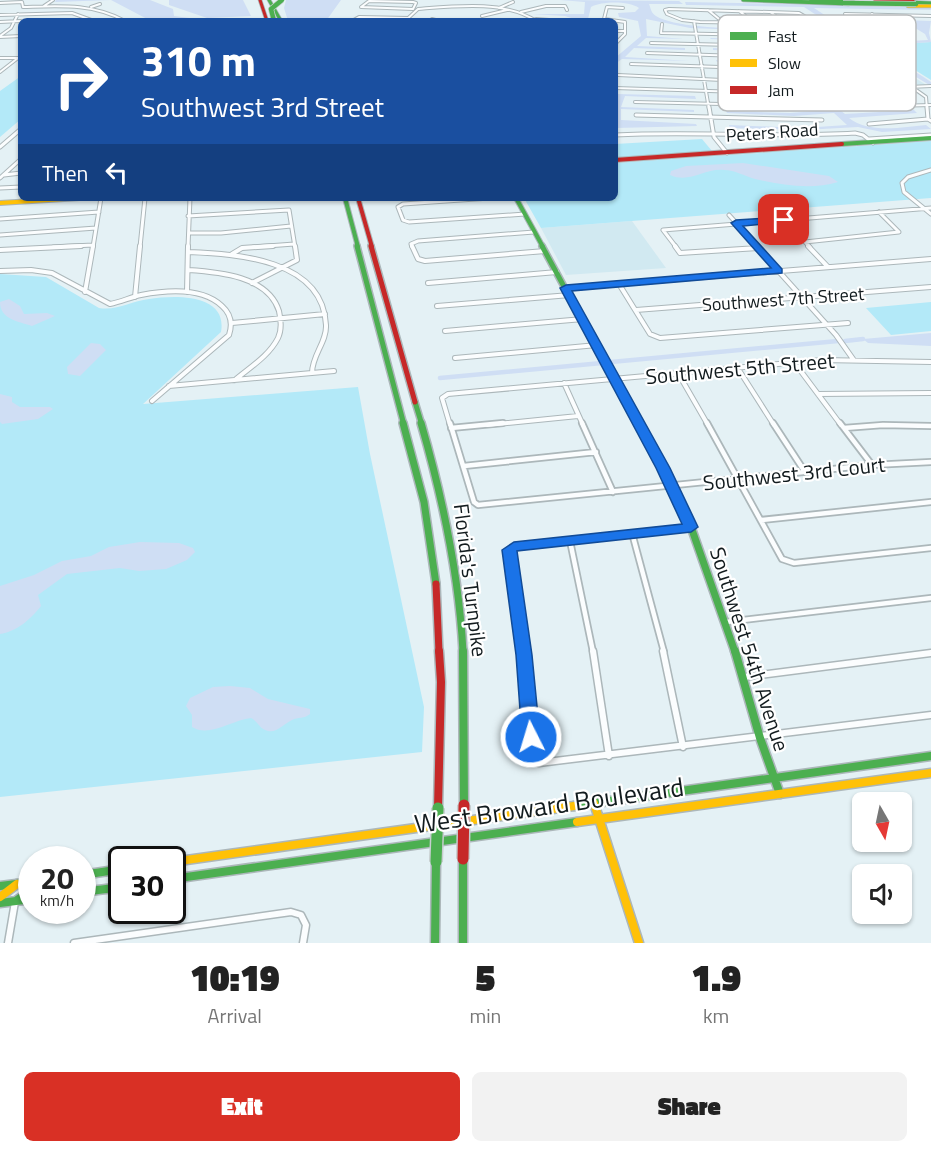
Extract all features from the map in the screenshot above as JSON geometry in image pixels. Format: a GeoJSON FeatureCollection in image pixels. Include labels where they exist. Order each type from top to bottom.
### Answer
{"type":"FeatureCollection","features":[{"type":"Feature","properties":{"kind":"main road"},"geometry":{"type":"LineString","coordinates":[[256,0],[266,18]]}},
{"type":"Feature","properties":{"kind":"main road"},"geometry":{"type":"LineString","coordinates":[[260,0],[266,18]]}},
{"type":"Feature","properties":{"kind":"main road"},"geometry":{"type":"LineString","coordinates":[[270,0],[279,18]]}},
{"type":"Feature","properties":{"kind":"main road"},"geometry":{"type":"LineString","coordinates":[[273,18],[271,9],[282,0]]}},
{"type":"Feature","properties":{"kind":"main road"},"geometry":{"type":"LineString","coordinates":[[743,0],[931,4]]}},
{"type":"Feature","properties":{"kind":"main road"},"geometry":{"type":"LineString","coordinates":[[752,0],[931,4]]}},
{"type":"Feature","properties":{"kind":"main road"},"geometry":{"type":"LineString","coordinates":[[811,0],[931,4]]}},
{"type":"Feature","properties":{"kind":"main road"},"geometry":{"type":"LineString","coordinates":[[874,0],[931,4]]}},
{"type":"Feature","properties":{"kind":"main road","name":"Peters Road"},"geometry":{"type":"LineString","coordinates":[[618,161],[931,137]]}},
{"type":"Feature","properties":{"kind":"main road"},"geometry":{"type":"LineString","coordinates":[[0,204],[40,201]]}},
{"type":"Feature","properties":{"kind":"main road","name":"Florida's Turnpike"},"geometry":{"type":"LineString","coordinates":[[346,201],[424,502],[433,552],[439,608],[441,675],[435,943]]}},
{"type":"Feature","properties":{"kind":"main road","name":"Florida's Turnpike"},"geometry":{"type":"LineString","coordinates":[[359,201],[440,489],[452,547],[459,599],[464,672],[463,943]]}},
{"type":"Feature","properties":{"kind":"main road","name":"Southwest 54th Avenue"},"geometry":{"type":"LineString","coordinates":[[518,201],[616,378],[691,527],[726,622],[772,778],[780,794]]}},
{"type":"Feature","properties":{"kind":"main road","name":"West Broward Boulevard"},"geometry":{"type":"LineString","coordinates":[[186,860],[931,756]]}},
{"type":"Feature","properties":{"kind":"main road","name":"West Broward Boulevard"},"geometry":{"type":"LineString","coordinates":[[186,877],[931,773]]}},
{"type":"Feature","properties":{"kind":"main road"},"geometry":{"type":"LineString","coordinates":[[594,803],[639,943]]}},
{"type":"Feature","properties":{"kind":"main road"},"geometry":{"type":"LineString","coordinates":[[524,813],[528,829]]}},
{"type":"Feature","properties":{"kind":"main road"},"geometry":{"type":"LineString","coordinates":[[0,886],[17,884]]}},
{"type":"Feature","properties":{"kind":"main road"},"geometry":{"type":"LineString","coordinates":[[0,897],[17,884]]}},
{"type":"Feature","properties":{"kind":"main road"},"geometry":{"type":"LineString","coordinates":[[0,903],[18,901]]}},
{"type":"Feature","properties":{"kind":"street"},"geometry":{"type":"LineString","coordinates":[[40,13],[43,7],[53,0]]}},
{"type":"Feature","properties":{"kind":"street"},"geometry":{"type":"LineString","coordinates":[[406,18],[412,9],[416,2],[367,1],[362,8],[406,10],[412,9],[423,8],[499,8],[520,12],[532,18]]}},
{"type":"Feature","properties":{"kind":"street"},"geometry":{"type":"LineString","coordinates":[[444,8],[447,1]]}},
{"type":"Feature","properties":{"kind":"street"},"geometry":{"type":"LineString","coordinates":[[475,7],[479,1]]}},
{"type":"Feature","properties":{"kind":"street"},"geometry":{"type":"LineString","coordinates":[[0,3],[22,2],[23,7],[91,8],[108,11],[120,18]]}},
{"type":"Feature","properties":{"kind":"street"},"geometry":{"type":"LineString","coordinates":[[499,8],[513,2]]}},
{"type":"Feature","properties":{"kind":"street"},"geometry":{"type":"LineString","coordinates":[[91,8],[100,4]]}},
{"type":"Feature","properties":{"kind":"street"},"geometry":{"type":"LineString","coordinates":[[520,12],[551,6],[565,6],[567,10]]}},
{"type":"Feature","properties":{"kind":"street"},"geometry":{"type":"LineString","coordinates":[[407,18],[415,10],[435,8]]}},
{"type":"Feature","properties":{"kind":"street"},"geometry":{"type":"LineString","coordinates":[[603,18],[605,8],[623,8]]}},
{"type":"Feature","properties":{"kind":"street"},"geometry":{"type":"LineString","coordinates":[[482,16],[510,9]]}},
{"type":"Feature","properties":{"kind":"street"},"geometry":{"type":"LineString","coordinates":[[718,23],[694,25],[666,14],[664,10],[799,13],[802,15]]}},
{"type":"Feature","properties":{"kind":"street"},"geometry":{"type":"LineString","coordinates":[[708,10],[718,18]]}},
{"type":"Feature","properties":{"kind":"street"},"geometry":{"type":"LineString","coordinates":[[739,11],[744,15]]}},
{"type":"Feature","properties":{"kind":"street"},"geometry":{"type":"LineString","coordinates":[[769,12],[773,15]]}},
{"type":"Feature","properties":{"kind":"street"},"geometry":{"type":"LineString","coordinates":[[0,15],[72,13],[88,18]]}},
{"type":"Feature","properties":{"kind":"street"},"geometry":{"type":"LineString","coordinates":[[847,15],[845,14],[902,15]]}},
{"type":"Feature","properties":{"kind":"street"},"geometry":{"type":"LineString","coordinates":[[0,37],[11,28],[18,15]]}},
{"type":"Feature","properties":{"kind":"street"},"geometry":{"type":"LineString","coordinates":[[916,15],[931,16]]}},
{"type":"Feature","properties":{"kind":"street"},"geometry":{"type":"LineString","coordinates":[[354,18],[372,18]]}},
{"type":"Feature","properties":{"kind":"street"},"geometry":{"type":"LineString","coordinates":[[618,20],[623,21],[625,31],[618,40]]}},
{"type":"Feature","properties":{"kind":"street"},"geometry":{"type":"LineString","coordinates":[[0,22],[15,21]]}},
{"type":"Feature","properties":{"kind":"street"},"geometry":{"type":"LineString","coordinates":[[662,24],[661,33],[718,34]]}},
{"type":"Feature","properties":{"kind":"street"},"geometry":{"type":"LineString","coordinates":[[694,25],[710,118],[717,142],[727,153]]}},
{"type":"Feature","properties":{"kind":"street"},"geometry":{"type":"LineString","coordinates":[[618,31],[625,31]]}},
{"type":"Feature","properties":{"kind":"street"},"geometry":{"type":"LineString","coordinates":[[0,37],[18,36]]}},
{"type":"Feature","properties":{"kind":"street"},"geometry":{"type":"LineString","coordinates":[[651,43],[718,45]]}},
{"type":"Feature","properties":{"kind":"street"},"geometry":{"type":"LineString","coordinates":[[646,53],[718,56]]}},
{"type":"Feature","properties":{"kind":"street"},"geometry":{"type":"LineString","coordinates":[[0,58],[18,58]]}},
{"type":"Feature","properties":{"kind":"street"},"geometry":{"type":"LineString","coordinates":[[0,72],[18,59]]}},
{"type":"Feature","properties":{"kind":"street"},"geometry":{"type":"LineString","coordinates":[[631,64],[718,67]]}},
{"type":"Feature","properties":{"kind":"street"},"geometry":{"type":"LineString","coordinates":[[618,75],[718,79]]}},
{"type":"Feature","properties":{"kind":"street"},"geometry":{"type":"LineString","coordinates":[[618,88],[718,91]]}},
{"type":"Feature","properties":{"kind":"street"},"geometry":{"type":"LineString","coordinates":[[869,124],[929,120],[929,105],[926,97],[916,89]]}},
{"type":"Feature","properties":{"kind":"street"},"geometry":{"type":"LineString","coordinates":[[635,102],[718,104]]}},
{"type":"Feature","properties":{"kind":"street"},"geometry":{"type":"LineString","coordinates":[[636,115],[796,122],[822,120]]}},
{"type":"Feature","properties":{"kind":"street"},"geometry":{"type":"LineString","coordinates":[[0,147],[18,132]]}},
{"type":"Feature","properties":{"kind":"street"},"geometry":{"type":"LineString","coordinates":[[618,135],[669,132],[805,136],[858,133],[872,142]]}},
{"type":"Feature","properties":{"kind":"street"},"geometry":{"type":"LineString","coordinates":[[755,135],[757,142]]}},
{"type":"Feature","properties":{"kind":"street"},"geometry":{"type":"LineString","coordinates":[[0,178],[18,162]]}},
{"type":"Feature","properties":{"kind":"street"},"geometry":{"type":"LineString","coordinates":[[931,170],[908,177],[902,183],[904,192],[931,214]]}},
{"type":"Feature","properties":{"kind":"street"},"geometry":{"type":"LineString","coordinates":[[4,174],[18,173]]}},
{"type":"Feature","properties":{"kind":"street"},"geometry":{"type":"LineString","coordinates":[[0,188],[18,187]]}},
{"type":"Feature","properties":{"kind":"street"},"geometry":{"type":"LineString","coordinates":[[85,292],[101,201]]}},
{"type":"Feature","properties":{"kind":"street"},"geometry":{"type":"LineString","coordinates":[[135,297],[145,201]]}},
{"type":"Feature","properties":{"kind":"street"},"geometry":{"type":"LineString","coordinates":[[187,292],[190,201]]}},
{"type":"Feature","properties":{"kind":"street"},"geometry":{"type":"LineString","coordinates":[[451,201],[399,205],[398,207],[405,221],[525,214]]}},
{"type":"Feature","properties":{"kind":"street"},"geometry":{"type":"LineString","coordinates":[[758,248],[680,253],[663,230],[931,208]]}},
{"type":"Feature","properties":{"kind":"street"},"geometry":{"type":"LineString","coordinates":[[188,216],[287,209],[297,260],[252,283]]}},
{"type":"Feature","properties":{"kind":"street"},"geometry":{"type":"LineString","coordinates":[[0,219],[99,212]]}},
{"type":"Feature","properties":{"kind":"street"},"geometry":{"type":"LineString","coordinates":[[828,267],[805,242],[899,232],[879,212]]}},
{"type":"Feature","properties":{"kind":"street"},"geometry":{"type":"LineString","coordinates":[[729,215],[826,323],[849,350],[853,359]]}},
{"type":"Feature","properties":{"kind":"street"},"geometry":{"type":"LineString","coordinates":[[189,233],[222,233],[291,225]]}},
{"type":"Feature","properties":{"kind":"street"},"geometry":{"type":"LineString","coordinates":[[0,235],[96,228]]}},
{"type":"Feature","properties":{"kind":"street"},"geometry":{"type":"LineString","coordinates":[[534,232],[411,244],[420,260],[545,251]]}},
{"type":"Feature","properties":{"kind":"street"},"geometry":{"type":"LineString","coordinates":[[232,254],[242,248],[294,244]]}},
{"type":"Feature","properties":{"kind":"street"},"geometry":{"type":"LineString","coordinates":[[0,250],[93,245]]}},
{"type":"Feature","properties":{"kind":"street"},"geometry":{"type":"LineString","coordinates":[[188,252],[232,254],[264,261],[284,268],[312,287],[322,301],[326,314],[324,337],[312,356],[312,373]]}},
{"type":"Feature","properties":{"kind":"street"},"geometry":{"type":"LineString","coordinates":[[437,306],[568,292],[619,284],[931,259]]}},
{"type":"Feature","properties":{"kind":"street"},"geometry":{"type":"LineString","coordinates":[[0,271],[31,270],[52,273],[110,304],[154,293],[187,292],[212,298],[223,305],[230,313],[232,323],[231,330],[224,340],[152,401]]}},
{"type":"Feature","properties":{"kind":"street"},"geometry":{"type":"LineString","coordinates":[[188,270],[218,273],[252,283],[273,298],[280,310],[280,332],[277,339],[235,380]]}},
{"type":"Feature","properties":{"kind":"street"},"geometry":{"type":"LineString","coordinates":[[428,283],[557,272]]}},
{"type":"Feature","properties":{"kind":"street"},"geometry":{"type":"LineString","coordinates":[[619,284],[654,337],[849,322]]}},
{"type":"Feature","properties":{"kind":"street","name":"Southwest 7th Street"},"geometry":{"type":"LineString","coordinates":[[636,310],[931,287]]}},
{"type":"Feature","properties":{"kind":"street"},"geometry":{"type":"LineString","coordinates":[[232,323],[326,314]]}},
{"type":"Feature","properties":{"kind":"street"},"geometry":{"type":"LineString","coordinates":[[445,331],[583,319]]}},
{"type":"Feature","properties":{"kind":"street"},"geometry":{"type":"LineString","coordinates":[[455,358],[597,345]]}},
{"type":"Feature","properties":{"kind":"street","name":"Southwest 5th Street"},"geometry":{"type":"LineString","coordinates":[[451,428],[443,396],[794,362],[853,359],[931,362]]}},
{"type":"Feature","properties":{"kind":"street"},"geometry":{"type":"LineString","coordinates":[[794,362],[872,465]]}},
{"type":"Feature","properties":{"kind":"street"},"geometry":{"type":"LineString","coordinates":[[736,367],[805,472]]}},
{"type":"Feature","properties":{"kind":"street"},"geometry":{"type":"LineString","coordinates":[[169,386],[334,371]]}},
{"type":"Feature","properties":{"kind":"street"},"geometry":{"type":"LineString","coordinates":[[678,373],[740,478],[782,559],[788,562],[931,548]]}},
{"type":"Feature","properties":{"kind":"street"},"geometry":{"type":"LineString","coordinates":[[564,383],[614,492]]}},
{"type":"Feature","properties":{"kind":"street"},"geometry":{"type":"LineString","coordinates":[[818,394],[931,393]]}},
{"type":"Feature","properties":{"kind":"street"},"geometry":{"type":"LineString","coordinates":[[578,416],[451,428],[464,466],[596,452]]}},
{"type":"Feature","properties":{"kind":"street"},"geometry":{"type":"LineString","coordinates":[[844,428],[883,425],[931,426]]}},
{"type":"Feature","properties":{"kind":"street","name":"Southwest 3rd Court"},"geometry":{"type":"LineString","coordinates":[[464,466],[474,502],[478,504],[872,465],[931,462]]}},
{"type":"Feature","properties":{"kind":"street"},"geometry":{"type":"LineString","coordinates":[[761,520],[931,502]]}},
{"type":"Feature","properties":{"kind":"street"},"geometry":{"type":"LineString","coordinates":[[691,527],[514,546],[510,550],[524,655],[533,758],[539,763],[760,738],[931,715]]}},
{"type":"Feature","properties":{"kind":"street"},"geometry":{"type":"LineString","coordinates":[[632,533],[668,668],[683,747]]}},
{"type":"Feature","properties":{"kind":"street"},"geometry":{"type":"LineString","coordinates":[[570,541],[596,663],[609,756]]}},
{"type":"Feature","properties":{"kind":"street"},"geometry":{"type":"LineString","coordinates":[[726,622],[931,598]]}},
{"type":"Feature","properties":{"kind":"street"},"geometry":{"type":"LineString","coordinates":[[744,677],[931,653]]}},
{"type":"Feature","properties":{"kind":"street"},"geometry":{"type":"LineString","coordinates":[[8,943],[15,902]]}},
{"type":"Feature","properties":{"kind":"street"},"geometry":{"type":"LineString","coordinates":[[74,943],[291,912],[301,915],[306,925],[303,943]]}},
{"type":"Feature","properties":{"kind":"shaded area"},"geometry":{"type":"Polygon","coordinates":[[[56,0],[111,0],[55,2],[56,0]]]}},
{"type":"Feature","properties":{"kind":"shaded area"},"geometry":{"type":"Polygon","coordinates":[[[111,0],[150,0],[173,9],[174,16],[189,18],[145,18],[111,0]]]}},
{"type":"Feature","properties":{"kind":"shaded area"},"geometry":{"type":"Polygon","coordinates":[[[169,0],[243,0],[251,16],[207,18],[169,5],[169,0]]]}},
{"type":"Feature","properties":{"kind":"shaded area"},"geometry":{"type":"Polygon","coordinates":[[[286,0],[341,0],[328,18],[287,18],[284,8],[286,0]]]}},
{"type":"Feature","properties":{"kind":"shaded area"},"geometry":{"type":"Polygon","coordinates":[[[560,0],[679,1],[683,4],[649,4],[654,15],[671,22],[718,29],[690,28],[646,19],[647,36],[684,39],[646,38],[637,46],[685,48],[685,50],[634,48],[625,57],[690,61],[622,59],[618,62],[618,55],[641,36],[638,21],[619,17],[618,13],[635,12],[639,8],[622,3],[596,5],[591,7],[588,18],[532,14],[584,14],[585,2],[560,0]]]}},
{"type":"Feature","properties":{"kind":"shaded area"},"geometry":{"type":"Polygon","coordinates":[[[685,2],[931,7],[931,10],[814,8],[825,15],[816,15],[804,7],[686,5],[685,2]]]}},
{"type":"Feature","properties":{"kind":"shaded area"},"geometry":{"type":"Polygon","coordinates":[[[916,20],[931,21],[929,33],[931,42],[916,43],[916,41],[928,40],[925,34],[916,29],[916,20]]]}},
{"type":"Feature","properties":{"kind":"shaded area"},"geometry":{"type":"Polygon","coordinates":[[[931,42],[931,80],[916,71],[916,43],[931,42]]]}},
{"type":"Feature","properties":{"kind":"shaded area"},"geometry":{"type":"Polygon","coordinates":[[[916,72],[931,82],[931,86],[916,77],[916,72]]]}},
{"type":"Feature","properties":{"kind":"shaded area"},"geometry":{"type":"Polygon","coordinates":[[[18,78],[18,122],[0,137],[0,91],[18,78]]]}},
{"type":"Feature","properties":{"kind":"shaded area"},"geometry":{"type":"Polygon","coordinates":[[[916,79],[928,86],[916,86],[916,79]]]}},
{"type":"Feature","properties":{"kind":"shaded area"},"geometry":{"type":"Polygon","coordinates":[[[618,94],[695,96],[696,99],[625,96],[621,107],[694,110],[694,112],[621,109],[621,120],[696,124],[697,126],[618,128],[618,94]]]}},
{"type":"Feature","properties":{"kind":"shaded area"},"geometry":{"type":"Polygon","coordinates":[[[726,111],[790,113],[841,111],[845,114],[915,111],[917,113],[849,118],[857,123],[876,128],[926,125],[931,129],[882,132],[858,127],[804,130],[730,128],[729,125],[802,128],[847,125],[834,113],[794,116],[727,113],[726,111]]]}},
{"type":"Feature","properties":{"kind":"shaded area"},"geometry":{"type":"Polygon","coordinates":[[[702,139],[712,151],[618,158],[618,144],[702,139]]]}},
{"type":"Feature","properties":{"kind":"shaded area"},"geometry":{"type":"Polygon","coordinates":[[[931,141],[931,198],[541,228],[526,201],[618,201],[618,163],[931,141]]]}},
{"type":"Feature","properties":{"kind":"shaded area"},"geometry":{"type":"Polygon","coordinates":[[[743,163],[829,176],[838,182],[817,186],[786,185],[724,170],[684,178],[670,175],[671,171],[686,166],[743,163]]]}},
{"type":"Feature","properties":{"kind":"shaded area"},"geometry":{"type":"Polygon","coordinates":[[[632,221],[666,268],[566,275],[541,228],[632,221]]]}},
{"type":"Feature","properties":{"kind":"shaded area"},"geometry":{"type":"Polygon","coordinates":[[[0,274],[46,277],[99,308],[118,307],[142,300],[185,297],[208,303],[216,310],[221,319],[221,332],[143,404],[358,387],[424,707],[422,752],[0,797],[0,274]]]}},
{"type":"Feature","properties":{"kind":"shaded area"},"geometry":{"type":"Polygon","coordinates":[[[9,299],[20,306],[24,314],[47,313],[55,316],[32,326],[15,321],[6,316],[1,308],[0,302],[9,299]]]}},
{"type":"Feature","properties":{"kind":"shaded area"},"geometry":{"type":"Polygon","coordinates":[[[931,302],[931,331],[891,335],[866,308],[931,302]]]}},
{"type":"Feature","properties":{"kind":"shaded area"},"geometry":{"type":"Polygon","coordinates":[[[931,333],[931,346],[868,343],[863,339],[931,333]]]}},
{"type":"Feature","properties":{"kind":"shaded area"},"geometry":{"type":"Polygon","coordinates":[[[91,343],[100,344],[106,350],[80,376],[68,374],[67,367],[91,343]]]}},
{"type":"Feature","properties":{"kind":"shaded area"},"geometry":{"type":"Polygon","coordinates":[[[0,394],[12,397],[12,402],[20,407],[50,407],[53,409],[38,419],[2,424],[0,422],[0,394]]]}},
{"type":"Feature","properties":{"kind":"shaded area"},"geometry":{"type":"Polygon","coordinates":[[[140,542],[179,543],[193,548],[195,552],[187,560],[166,569],[139,571],[120,568],[67,574],[38,595],[41,606],[28,620],[12,631],[0,634],[0,586],[34,575],[62,561],[91,556],[109,547],[140,542]]]}},
{"type":"Feature","properties":{"kind":"shaded area"},"geometry":{"type":"Polygon","coordinates":[[[213,687],[250,688],[268,699],[310,709],[310,714],[292,720],[273,731],[263,729],[251,718],[213,730],[199,730],[192,727],[192,715],[186,706],[190,698],[213,687]]]}},
{"type":"Feature","properties":{"kind":"waterway"},"geometry":{"type":"LineString","coordinates":[[845,341],[863,339]]}},
{"type":"Feature","properties":{"kind":"waterway"},"geometry":{"type":"LineString","coordinates":[[611,362],[838,341]]}},
{"type":"Feature","properties":{"kind":"waterway"},"geometry":{"type":"LineString","coordinates":[[440,378],[602,363]]}},
{"type":"Feature","properties":{"kind":"traffic: fast"},"geometry":{"type":"LineString","coordinates":[[269,0],[279,18]]}},
{"type":"Feature","properties":{"kind":"traffic: fast"},"geometry":{"type":"LineString","coordinates":[[273,18],[271,9],[282,0]]}},
{"type":"Feature","properties":{"kind":"traffic: fast"},"geometry":{"type":"LineString","coordinates":[[743,0],[849,4]]}},
{"type":"Feature","properties":{"kind":"traffic: fast"},"geometry":{"type":"LineString","coordinates":[[752,0],[817,2]]}},
{"type":"Feature","properties":{"kind":"traffic: fast"},"geometry":{"type":"LineString","coordinates":[[811,0],[853,1]]}},
{"type":"Feature","properties":{"kind":"traffic: fast"},"geometry":{"type":"LineString","coordinates":[[907,2],[931,3]]}},
{"type":"Feature","properties":{"kind":"traffic: fast"},"geometry":{"type":"LineString","coordinates":[[843,3],[916,4]]}},
{"type":"Feature","properties":{"kind":"traffic: fast"},"geometry":{"type":"LineString","coordinates":[[842,144],[931,138]]}},
{"type":"Feature","properties":{"kind":"traffic: fast"},"geometry":{"type":"LineString","coordinates":[[346,201],[424,502],[436,584]]}},
{"type":"Feature","properties":{"kind":"traffic: fast"},"geometry":{"type":"LineString","coordinates":[[518,201],[616,378],[691,527],[744,677],[760,738],[780,794]]}},
{"type":"Feature","properties":{"kind":"traffic: fast"},"geometry":{"type":"LineString","coordinates":[[415,402],[444,510],[460,605],[464,690],[464,805]]}},
{"type":"Feature","properties":{"kind":"traffic: fast"},"geometry":{"type":"LineString","coordinates":[[574,806],[931,756]]}},
{"type":"Feature","properties":{"kind":"traffic: fast"},"geometry":{"type":"LineString","coordinates":[[436,862],[438,808]]}},
{"type":"Feature","properties":{"kind":"traffic: fast"},"geometry":{"type":"LineString","coordinates":[[186,877],[577,822]]}},
{"type":"Feature","properties":{"kind":"traffic: fast"},"geometry":{"type":"LineString","coordinates":[[463,859],[463,943]]}},
{"type":"Feature","properties":{"kind":"traffic: fast"},"geometry":{"type":"LineString","coordinates":[[435,943],[436,862]]}},
{"type":"Feature","properties":{"kind":"traffic: fast"},"geometry":{"type":"LineString","coordinates":[[96,873],[108,871]]}},
{"type":"Feature","properties":{"kind":"traffic: fast"},"geometry":{"type":"LineString","coordinates":[[0,886],[18,884]]}},
{"type":"Feature","properties":{"kind":"traffic: fast"},"geometry":{"type":"LineString","coordinates":[[96,890],[108,889]]}},
{"type":"Feature","properties":{"kind":"traffic: fast"},"geometry":{"type":"LineString","coordinates":[[0,903],[18,901]]}},
{"type":"Feature","properties":{"kind":"traffic: slow"},"geometry":{"type":"LineString","coordinates":[[908,6],[931,6]]}},
{"type":"Feature","properties":{"kind":"traffic: slow"},"geometry":{"type":"LineString","coordinates":[[0,203],[32,201]]}},
{"type":"Feature","properties":{"kind":"traffic: slow"},"geometry":{"type":"LineString","coordinates":[[577,822],[931,773]]}},
{"type":"Feature","properties":{"kind":"traffic: slow"},"geometry":{"type":"LineString","coordinates":[[594,803],[639,943]]}},
{"type":"Feature","properties":{"kind":"traffic: slow"},"geometry":{"type":"LineString","coordinates":[[186,860],[574,806]]}},
{"type":"Feature","properties":{"kind":"traffic: slow"},"geometry":{"type":"LineString","coordinates":[[0,897],[17,884]]}},
{"type":"Feature","properties":{"kind":"traffic: jam"},"geometry":{"type":"LineString","coordinates":[[260,0],[266,18]]}},
{"type":"Feature","properties":{"kind":"traffic: jam"},"geometry":{"type":"LineString","coordinates":[[875,0],[913,1]]}},
{"type":"Feature","properties":{"kind":"traffic: jam"},"geometry":{"type":"LineString","coordinates":[[618,160],[842,144]]}},
{"type":"Feature","properties":{"kind":"traffic: jam"},"geometry":{"type":"LineString","coordinates":[[359,201],[415,402]]}},
{"type":"Feature","properties":{"kind":"traffic: jam"},"geometry":{"type":"LineString","coordinates":[[436,584],[441,682],[438,808]]}},
{"type":"Feature","properties":{"kind":"traffic: jam"},"geometry":{"type":"LineString","coordinates":[[463,859],[464,805]]}},
{"type":"Feature","properties":{"kind":"route"},"geometry":{"type":"LineString","coordinates":[[531,737],[524,655],[510,550],[514,546],[691,527],[616,378],[566,288],[779,271],[736,223],[784,220]]}}]}
